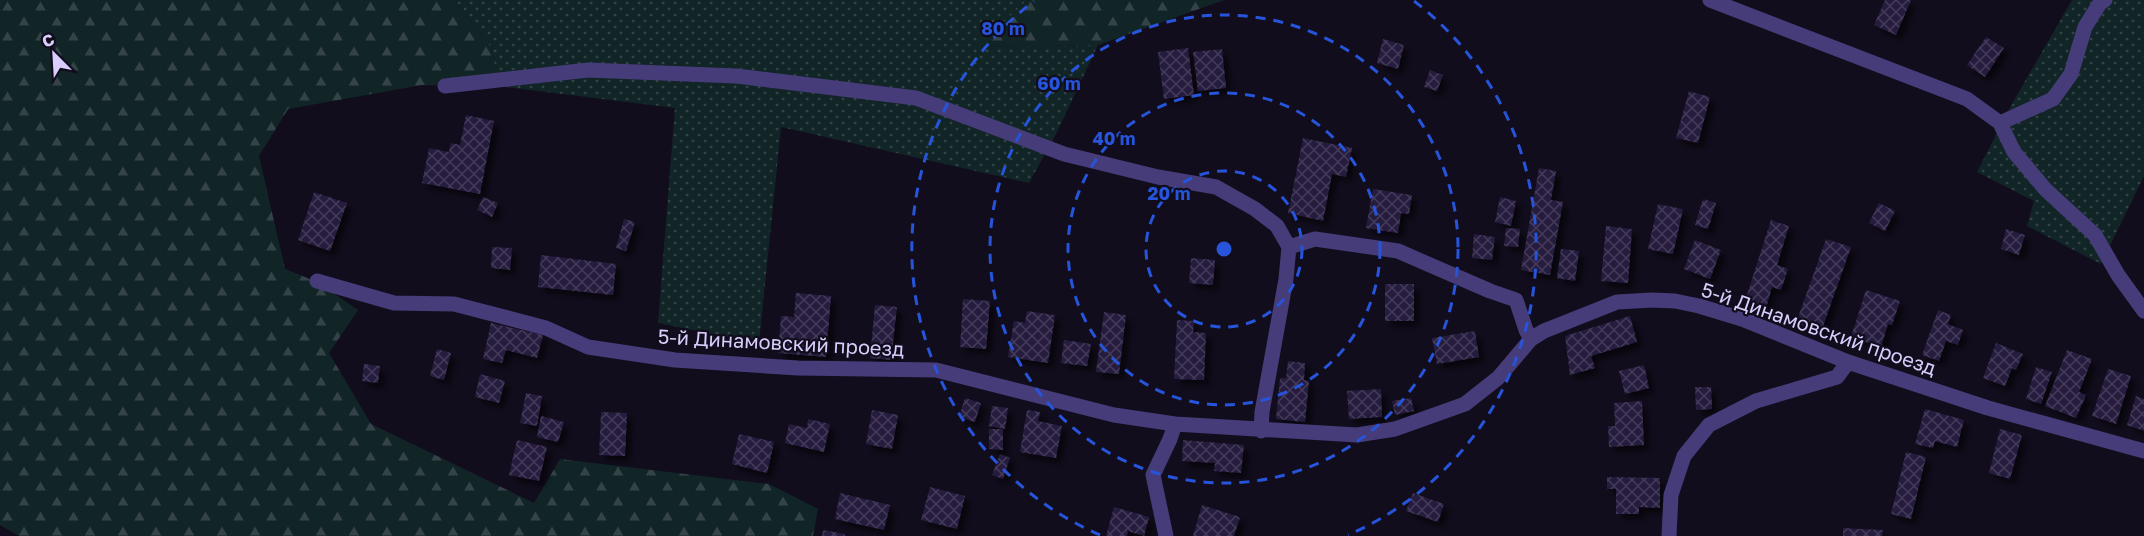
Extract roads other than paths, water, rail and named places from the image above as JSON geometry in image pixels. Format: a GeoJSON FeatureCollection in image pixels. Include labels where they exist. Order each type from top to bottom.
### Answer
{"type":"FeatureCollection","features":[{"type":"Feature","properties":{"kind":"street"},"geometry":{"type":"LineString","coordinates":[[1710,0],[1814,42],[1967,99],[2000,123],[2014,152],[2033,175],[2095,235],[2118,275],[2144,311]]}},
{"type":"Feature","properties":{"kind":"street"},"geometry":{"type":"LineString","coordinates":[[2000,123],[2053,99],[2071,74],[2085,27],[2100,3],[2105,0]]}},
{"type":"Feature","properties":{"kind":"street"},"geometry":{"type":"LineString","coordinates":[[445,86],[588,70],[736,76],[916,98],[1064,154],[1158,177],[1216,187],[1270,220],[1277,226],[1289,247],[1286,279],[1262,412],[1261,431]]}},
{"type":"Feature","properties":{"kind":"street"},"geometry":{"type":"LineString","coordinates":[[1289,247],[1315,239],[1398,251],[1516,300],[1531,339]]}},
{"type":"Feature","properties":{"kind":"street","name":"5-й Динамовский проезд"},"geometry":{"type":"LineString","coordinates":[[317,281],[394,303],[454,304],[546,328],[588,347],[686,361],[798,368],[936,370],[1114,415],[1174,424],[1357,435],[1395,429],[1465,404],[1498,378],[1531,339],[1544,331],[1617,302],[1675,301],[1742,319],[1848,362],[1988,408],[2144,451]]}},
{"type":"Feature","properties":{"kind":"street"},"geometry":{"type":"LineString","coordinates":[[1669,536],[1671,495],[1684,456],[1709,425],[1756,401],[1837,377],[1848,362]]}},
{"type":"Feature","properties":{"kind":"street"},"geometry":{"type":"LineString","coordinates":[[1166,536],[1153,475],[1170,440],[1174,424]]}}]}
